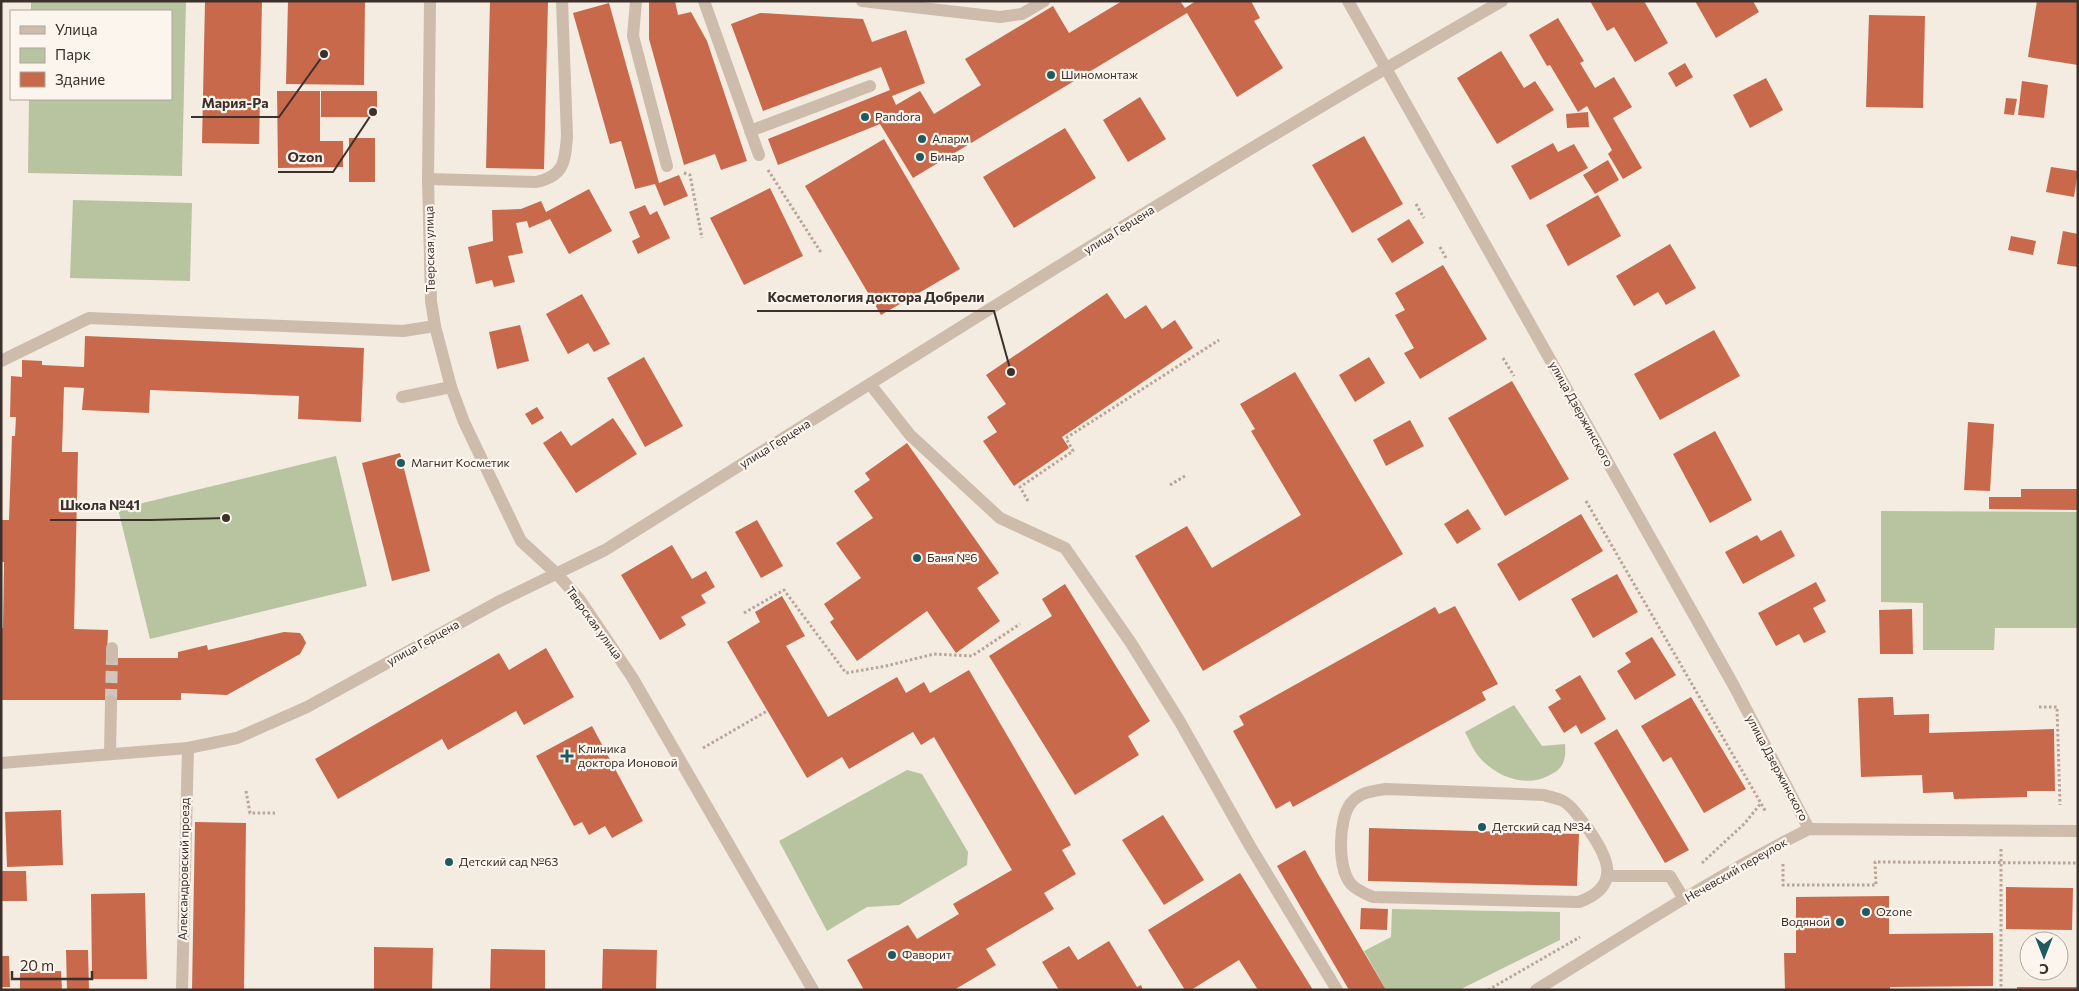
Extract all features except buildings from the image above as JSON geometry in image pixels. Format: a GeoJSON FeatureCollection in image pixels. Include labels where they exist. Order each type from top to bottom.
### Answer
{"type":"FeatureCollection","features":[{"type":"Feature","properties":{"kind":"street","name":"Тверская улица"},"geometry":{"type":"LineString","coordinates":[[430,1],[428,180],[431,301],[435,326],[451,386],[464,422],[521,541],[557,574],[580,600],[632,678],[813,990]]}},
{"type":"Feature","properties":{"kind":"street"},"geometry":{"type":"LineString","coordinates":[[428,180],[536,182],[549,179],[561,169],[566,151],[562,1]]}},
{"type":"Feature","properties":{"kind":"street"},"geometry":{"type":"LineString","coordinates":[[636,1],[633,36],[667,166]]}},
{"type":"Feature","properties":{"kind":"street"},"geometry":{"type":"LineString","coordinates":[[704,1],[759,155]]}},
{"type":"Feature","properties":{"kind":"street"},"geometry":{"type":"LineString","coordinates":[[862,1],[1000,17],[1022,14],[1044,1]]}},
{"type":"Feature","properties":{"kind":"street","name":"улица Дзержинского"},"geometry":{"type":"LineString","coordinates":[[1348,1],[1734,686],[1809,829]]}},
{"type":"Feature","properties":{"kind":"street","name":"улица Герцена"},"geometry":{"type":"LineString","coordinates":[[1,763],[188,748],[237,738],[307,707],[498,602],[605,550],[1230,161],[1502,1]]}},
{"type":"Feature","properties":{"kind":"street"},"geometry":{"type":"LineString","coordinates":[[750,131],[870,86]]}},
{"type":"Feature","properties":{"kind":"street"},"geometry":{"type":"LineString","coordinates":[[1,361],[89,318],[403,331],[435,326]]}},
{"type":"Feature","properties":{"kind":"street"},"geometry":{"type":"LineString","coordinates":[[870,384],[910,435],[1000,518],[1065,548],[1131,643],[1180,722],[1250,846],[1337,990]]}},
{"type":"Feature","properties":{"kind":"street"},"geometry":{"type":"LineString","coordinates":[[402,397],[451,386]]}},
{"type":"Feature","properties":{"kind":"street"},"geometry":{"type":"LineString","coordinates":[[110,754],[112,700]]}},
{"type":"Feature","properties":{"kind":"street","name":"Александровский проезд"},"geometry":{"type":"LineString","coordinates":[[182,990],[188,748]]}},
{"type":"Feature","properties":{"kind":"street"},"geometry":{"type":"LineString","coordinates":[[1386,789],[1544,796],[1562,800],[1573,809],[1600,844],[1607,862],[1608,876],[1603,889],[1592,898],[1579,902],[1373,897],[1362,893],[1351,885],[1344,871],[1342,825],[1350,803],[1364,792],[1386,789]]}},
{"type":"Feature","properties":{"kind":"street","name":"Нечевский переулок"},"geometry":{"type":"LineString","coordinates":[[1536,990],[1684,899],[1777,845],[1809,829],[2078,831]]}},
{"type":"Feature","properties":{"kind":"street"},"geometry":{"type":"LineString","coordinates":[[1608,876],[1670,876],[1684,899]]}},
{"type":"Feature","properties":{"kind":"path"},"geometry":{"type":"LineString","coordinates":[[759,155],[822,254]]}},
{"type":"Feature","properties":{"kind":"path"},"geometry":{"type":"LineString","coordinates":[[667,166],[690,176],[702,238]]}},
{"type":"Feature","properties":{"kind":"path"},"geometry":{"type":"LineString","coordinates":[[1416,204],[1424,218]]}},
{"type":"Feature","properties":{"kind":"path"},"geometry":{"type":"LineString","coordinates":[[1440,247],[1448,260]]}},
{"type":"Feature","properties":{"kind":"path"},"geometry":{"type":"LineString","coordinates":[[1028,501],[1020,487],[1073,451],[1066,438],[1220,340]]}},
{"type":"Feature","properties":{"kind":"path"},"geometry":{"type":"LineString","coordinates":[[1504,358],[1514,376]]}},
{"type":"Feature","properties":{"kind":"path"},"geometry":{"type":"LineString","coordinates":[[1170,485],[1185,476]]}},
{"type":"Feature","properties":{"kind":"path"},"geometry":{"type":"LineString","coordinates":[[1586,501],[1766,812]]}},
{"type":"Feature","properties":{"kind":"path"},"geometry":{"type":"LineString","coordinates":[[744,613],[784,590],[846,673],[886,666],[934,654],[972,656],[1020,624]]}},
{"type":"Feature","properties":{"kind":"path"},"geometry":{"type":"LineString","coordinates":[[2038,707],[2057,707],[2060,805]]}},
{"type":"Feature","properties":{"kind":"path"},"geometry":{"type":"LineString","coordinates":[[702,748],[767,711]]}},
{"type":"Feature","properties":{"kind":"path"},"geometry":{"type":"LineString","coordinates":[[246,792],[250,813],[275,813]]}},
{"type":"Feature","properties":{"kind":"path"},"geometry":{"type":"LineString","coordinates":[[1674,883],[1710,857],[1746,823],[1761,802]]}},
{"type":"Feature","properties":{"kind":"path"},"geometry":{"type":"LineString","coordinates":[[2001,831],[2001,990]]}},
{"type":"Feature","properties":{"kind":"path"},"geometry":{"type":"LineString","coordinates":[[1783,864],[1783,886],[1876,885],[1875,862],[2078,864]]}},
{"type":"Feature","properties":{"kind":"path"},"geometry":{"type":"LineString","coordinates":[[1488,990],[1583,935]]}},
{"type":"Feature","properties":{"kind":"green space"},"geometry":{"type":"Polygon","coordinates":[[[31,1],[186,1],[182,176],[28,173],[29,100],[172,100],[172,10],[31,10],[31,1]]]}},
{"type":"Feature","properties":{"kind":"green space"},"geometry":{"type":"Polygon","coordinates":[[[73,200],[192,203],[190,281],[70,278],[73,200]]]}},
{"type":"Feature","properties":{"kind":"green space"},"geometry":{"type":"Polygon","coordinates":[[[336,456],[367,586],[150,639],[118,509],[336,456]]]}},
{"type":"Feature","properties":{"kind":"green space"},"geometry":{"type":"Polygon","coordinates":[[[1881,511],[2078,512],[2078,628],[1995,628],[1994,650],[1923,650],[1923,603],[1881,602],[1881,511]]]}},
{"type":"Feature","properties":{"kind":"green space"},"geometry":{"type":"Polygon","coordinates":[[[1514,705],[1542,746],[1565,744],[1563,763],[1550,775],[1530,781],[1510,778],[1491,768],[1473,748],[1465,732],[1514,705]]]}},
{"type":"Feature","properties":{"kind":"green space"},"geometry":{"type":"Polygon","coordinates":[[[907,770],[922,774],[968,852],[967,865],[899,905],[867,907],[827,931],[779,841],[907,770]]]}},
{"type":"Feature","properties":{"kind":"green space"},"geometry":{"type":"Polygon","coordinates":[[[1392,909],[1560,912],[1560,940],[1459,990],[1386,990],[1364,951],[1391,937],[1392,909]]]}},
{"type":"Feature","properties":{"kind":"tunnel"},"geometry":{"type":"LineString","coordinates":[[111,701],[112,658]]}},
{"type":"Feature","properties":{"kind":"place","name":"Мария-Ра"},"geometry":{"type":"Point","coordinates":[324,54]}},
{"type":"Feature","properties":{"kind":"place","name":"Шиномонтаж"},"geometry":{"type":"Point","coordinates":[1051,75]}},
{"type":"Feature","properties":{"kind":"place","name":"Ozon"},"geometry":{"type":"Point","coordinates":[373,112]}},
{"type":"Feature","properties":{"kind":"place","name":"Pandora"},"geometry":{"type":"Point","coordinates":[865,117]}},
{"type":"Feature","properties":{"kind":"place","name":"Аларм"},"geometry":{"type":"Point","coordinates":[922,139]}},
{"type":"Feature","properties":{"kind":"place","name":"Бинар"},"geometry":{"type":"Point","coordinates":[920,157]}},
{"type":"Feature","properties":{"kind":"place","name":"Косметология доктора Добрели"},"geometry":{"type":"Point","coordinates":[1011,372]}},
{"type":"Feature","properties":{"kind":"place","name":"Магнит Косметик"},"geometry":{"type":"Point","coordinates":[401,463]}},
{"type":"Feature","properties":{"kind":"place","name":"Школа №41"},"geometry":{"type":"Point","coordinates":[226,518]}},
{"type":"Feature","properties":{"kind":"place","name":"Баня №6"},"geometry":{"type":"Point","coordinates":[917,558]}},
{"type":"Feature","properties":{"kind":"place","name":"Клиника доктора Ионовой"},"geometry":{"type":"Point","coordinates":[567,756]}},
{"type":"Feature","properties":{"kind":"place","name":"Детский сад №34"},"geometry":{"type":"Point","coordinates":[1482,827]}},
{"type":"Feature","properties":{"kind":"place","name":"Детский сад №63"},"geometry":{"type":"Point","coordinates":[449,862]}},
{"type":"Feature","properties":{"kind":"place","name":"Ozone"},"geometry":{"type":"Point","coordinates":[1866,912]}},
{"type":"Feature","properties":{"kind":"place","name":"Водяной"},"geometry":{"type":"Point","coordinates":[1840,922]}},
{"type":"Feature","properties":{"kind":"place","name":"Фаворит"},"geometry":{"type":"Point","coordinates":[892,955]}}]}
